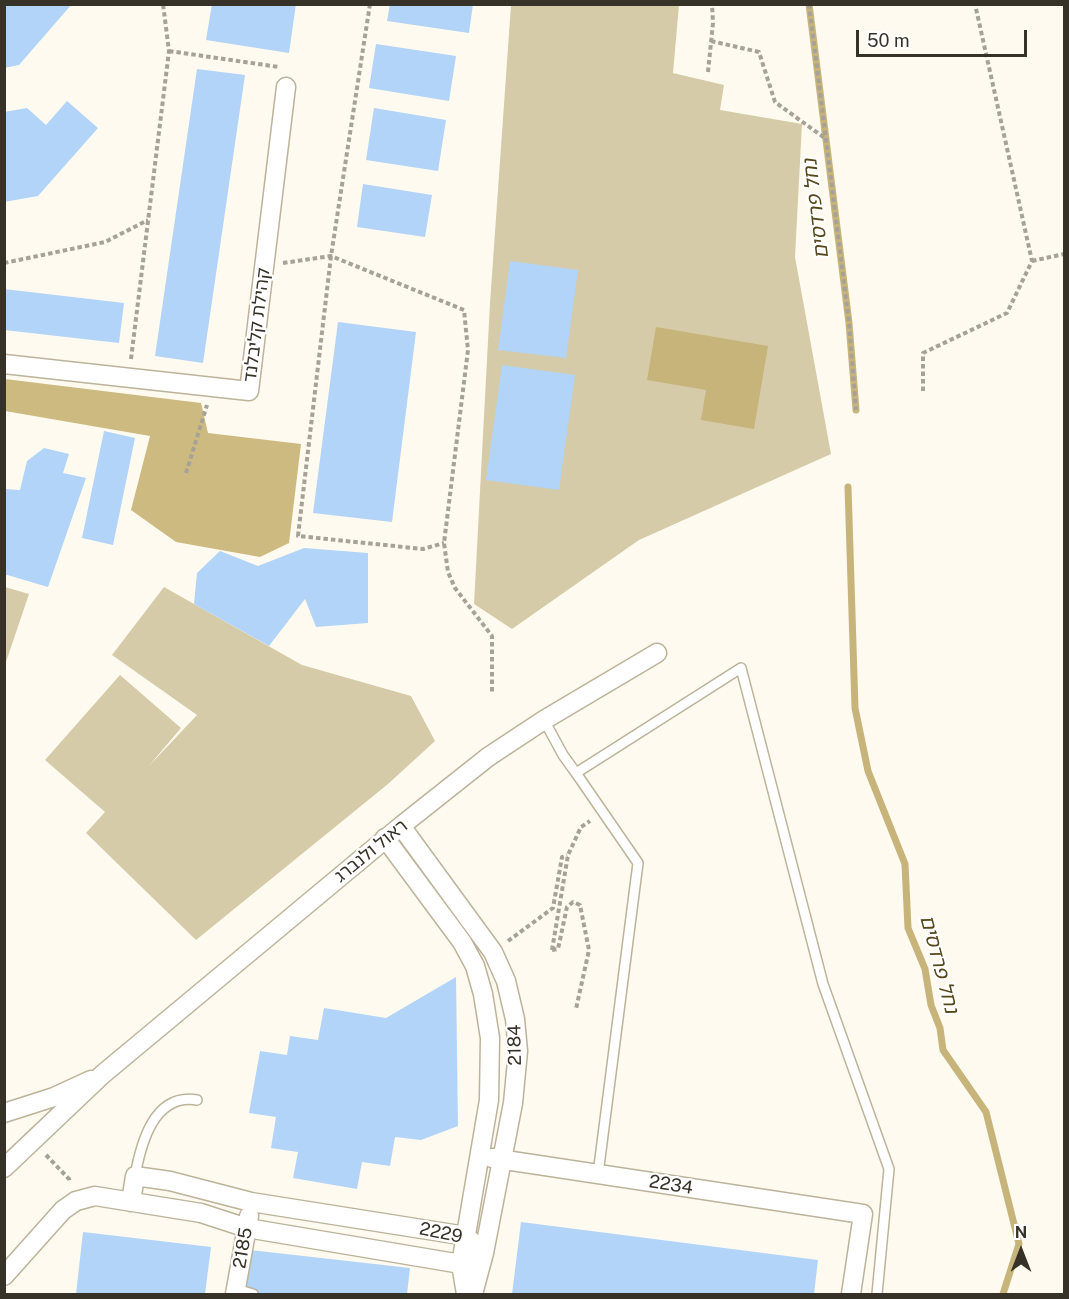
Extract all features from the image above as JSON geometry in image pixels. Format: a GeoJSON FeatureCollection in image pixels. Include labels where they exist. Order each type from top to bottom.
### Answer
{"type":"FeatureCollection","features":[{"type":"Feature","properties":{"kind":"street","name":"קהילת קליבלנד"},"geometry":{"type":"LineString","coordinates":[[4,364],[249,391],[286,87]]}},
{"type":"Feature","properties":{"kind":"street","name":"ראול ולנברג"},"geometry":{"type":"LineString","coordinates":[[4,1168],[103,1074],[385,838],[488,757],[544,720],[657,653]]}},
{"type":"Feature","properties":{"kind":"street","name":"2184"},"geometry":{"type":"LineString","coordinates":[[401,826],[493,952],[506,981],[515,1019],[518,1051],[513,1103],[484,1253],[473,1294]]}},
{"type":"Feature","properties":{"kind":"street","name":"2184"},"geometry":{"type":"LineString","coordinates":[[385,838],[462,942],[475,966],[490,1038],[489,1100],[461,1264],[466,1294]]}},
{"type":"Feature","properties":{"kind":"street","name":"ראול ולנברג"},"geometry":{"type":"LineString","coordinates":[[4,1113],[54,1096],[103,1074]]}},
{"type":"Feature","properties":{"kind":"street","name":"2234"},"geometry":{"type":"LineString","coordinates":[[480,1156],[863,1214],[851,1294]]}},
{"type":"Feature","properties":{"kind":"street"},"geometry":{"type":"LineString","coordinates":[[131,1202],[135,1176]]}},
{"type":"Feature","properties":{"kind":"street","name":"2229"},"geometry":{"type":"LineString","coordinates":[[4,1276],[63,1210],[76,1201],[95,1196],[201,1213],[247,1228],[461,1264],[484,1253],[466,1236],[251,1202],[170,1181],[135,1176]]}},
{"type":"Feature","properties":{"kind":"street","name":"2185"},"geometry":{"type":"LineString","coordinates":[[241,1293],[251,1202]]}},
{"type":"Feature","properties":{"kind":"lane"},"geometry":{"type":"LineString","coordinates":[[576,773],[741,668],[823,984],[889,1169],[878,1294]]}},
{"type":"Feature","properties":{"kind":"lane"},"geometry":{"type":"LineString","coordinates":[[544,720],[563,755],[638,863],[598,1174]]}},
{"type":"Feature","properties":{"kind":"lane"},"geometry":{"type":"LineString","coordinates":[[135,1176],[141,1144],[162,1108],[188,1098],[197,1100]]}},
{"type":"Feature","properties":{"kind":"path"},"geometry":{"type":"LineString","coordinates":[[128,378],[169,51],[163,4]]}},
{"type":"Feature","properties":{"kind":"path"},"geometry":{"type":"LineString","coordinates":[[370,4],[331,256],[298,536],[423,549],[444,543]]}},
{"type":"Feature","properties":{"kind":"path"},"geometry":{"type":"LineString","coordinates":[[708,72],[713,23],[712,4]]}},
{"type":"Feature","properties":{"kind":"path"},"geometry":{"type":"LineString","coordinates":[[809,4],[849,323],[856,410]]}},
{"type":"Feature","properties":{"kind":"path"},"geometry":{"type":"LineString","coordinates":[[923,392],[923,353],[1007,314],[1032,261],[975,4]]}},
{"type":"Feature","properties":{"kind":"path"},"geometry":{"type":"LineString","coordinates":[[711,41],[759,52],[775,102],[826,139]]}},
{"type":"Feature","properties":{"kind":"path"},"geometry":{"type":"LineString","coordinates":[[169,51],[289,69],[286,87]]}},
{"type":"Feature","properties":{"kind":"path"},"geometry":{"type":"LineString","coordinates":[[4,263],[105,242],[148,220]]}},
{"type":"Feature","properties":{"kind":"path"},"geometry":{"type":"LineString","coordinates":[[1032,261],[1065,254]]}},
{"type":"Feature","properties":{"kind":"path"},"geometry":{"type":"LineString","coordinates":[[265,266],[331,256],[464,310],[468,350],[444,543],[448,572],[455,588],[492,636],[492,692]]}},
{"type":"Feature","properties":{"kind":"path"},"geometry":{"type":"LineString","coordinates":[[186,473],[212,387]]}},
{"type":"Feature","properties":{"kind":"path"},"geometry":{"type":"LineString","coordinates":[[576,1009],[589,950],[580,905],[573,902],[567,907],[558,949],[552,950],[568,855],[580,827],[604,813]]}},
{"type":"Feature","properties":{"kind":"path"},"geometry":{"type":"LineString","coordinates":[[493,952],[553,908],[562,857],[568,855]]}},
{"type":"Feature","properties":{"kind":"path"},"geometry":{"type":"LineString","coordinates":[[54,1164],[69,1179]]}},
{"type":"Feature","properties":{"kind":"shaded area"},"geometry":{"type":"Polygon","coordinates":[[[511,5],[679,5],[673,73],[724,85],[720,110],[802,124],[795,257],[831,454],[639,540],[512,629],[474,604],[490,303],[511,5]]]}},
{"type":"Feature","properties":{"kind":"shaded area"},"geometry":{"type":"Polygon","coordinates":[[[656,327],[768,346],[754,429],[701,420],[706,390],[647,380],[656,327]]]}},
{"type":"Feature","properties":{"kind":"shaded area"},"geometry":{"type":"Polygon","coordinates":[[[5,379],[201,403],[208,433],[301,444],[289,543],[260,557],[176,542],[131,510],[150,436],[5,411],[5,379]]]}},
{"type":"Feature","properties":{"kind":"shaded area"},"geometry":{"type":"Polygon","coordinates":[[[4,587],[29,594],[5,665],[4,587]]]}},
{"type":"Feature","properties":{"kind":"shaded area"},"geometry":{"type":"Polygon","coordinates":[[[164,587],[302,665],[411,696],[435,741],[388,784],[196,940],[86,833],[105,812],[45,760],[120,675],[181,728],[148,767],[197,715],[112,655],[164,587]]]}},
{"type":"Feature","properties":{"kind":"building"},"geometry":{"type":"Polygon","coordinates":[[[4,4],[72,4],[19,65],[4,68],[4,4]]]}},
{"type":"Feature","properties":{"kind":"building"},"geometry":{"type":"Polygon","coordinates":[[[212,4],[296,4],[289,53],[206,40],[212,4]]]}},
{"type":"Feature","properties":{"kind":"building"},"geometry":{"type":"Polygon","coordinates":[[[390,4],[473,4],[469,33],[387,21],[390,4]]]}},
{"type":"Feature","properties":{"kind":"building"},"geometry":{"type":"Polygon","coordinates":[[[376,44],[456,56],[449,101],[369,88],[376,44]]]}},
{"type":"Feature","properties":{"kind":"building"},"geometry":{"type":"Polygon","coordinates":[[[197,69],[245,75],[203,363],[155,356],[197,69]]]}},
{"type":"Feature","properties":{"kind":"building"},"geometry":{"type":"Polygon","coordinates":[[[67,101],[98,128],[38,196],[4,202],[4,112],[27,108],[46,125],[67,101]]]}},
{"type":"Feature","properties":{"kind":"building"},"geometry":{"type":"Polygon","coordinates":[[[374,108],[446,120],[438,171],[366,160],[374,108]]]}},
{"type":"Feature","properties":{"kind":"building"},"geometry":{"type":"Polygon","coordinates":[[[363,184],[432,195],[425,237],[357,227],[363,184]]]}},
{"type":"Feature","properties":{"kind":"building"},"geometry":{"type":"Polygon","coordinates":[[[510,261],[578,270],[566,358],[498,350],[510,261]]]}},
{"type":"Feature","properties":{"kind":"building"},"geometry":{"type":"Polygon","coordinates":[[[4,289],[124,303],[119,343],[4,330],[4,289]]]}},
{"type":"Feature","properties":{"kind":"building"},"geometry":{"type":"Polygon","coordinates":[[[338,322],[416,332],[392,522],[313,513],[338,322]]]}},
{"type":"Feature","properties":{"kind":"building"},"geometry":{"type":"Polygon","coordinates":[[[502,365],[575,375],[559,490],[486,480],[502,365]]]}},
{"type":"Feature","properties":{"kind":"building"},"geometry":{"type":"Polygon","coordinates":[[[104,431],[135,438],[113,545],[82,538],[104,431]]]}},
{"type":"Feature","properties":{"kind":"building"},"geometry":{"type":"Polygon","coordinates":[[[44,448],[69,454],[63,473],[86,478],[48,587],[4,574],[4,489],[20,490],[27,461],[44,448]]]}},
{"type":"Feature","properties":{"kind":"building"},"geometry":{"type":"Polygon","coordinates":[[[304,548],[368,553],[368,623],[316,627],[305,599],[269,646],[194,604],[197,573],[220,551],[258,566],[304,548]]]}},
{"type":"Feature","properties":{"kind":"building"},"geometry":{"type":"Polygon","coordinates":[[[456,977],[458,1126],[421,1140],[395,1137],[390,1166],[362,1162],[357,1189],[293,1178],[298,1152],[271,1148],[276,1117],[249,1113],[260,1051],[287,1055],[290,1036],[318,1040],[324,1008],[386,1018],[456,977]]]}},
{"type":"Feature","properties":{"kind":"building"},"geometry":{"type":"Polygon","coordinates":[[[521,1222],[818,1260],[814,1294],[512,1294],[521,1222]]]}},
{"type":"Feature","properties":{"kind":"building"},"geometry":{"type":"Polygon","coordinates":[[[83,1232],[211,1247],[205,1294],[76,1294],[83,1232]]]}},
{"type":"Feature","properties":{"kind":"building"},"geometry":{"type":"Polygon","coordinates":[[[250,1250],[410,1268],[407,1294],[245,1294],[250,1250]]]}},
{"type":"Feature","properties":{"kind":"waterway","name":"נחל פרדסים"},"geometry":{"type":"LineString","coordinates":[[809,4],[849,323],[856,410]]}},
{"type":"Feature","properties":{"kind":"waterway","name":"נחל פרדסים"},"geometry":{"type":"LineString","coordinates":[[848,487],[855,708],[868,771],[905,864],[908,928],[925,969],[931,1005],[940,1028],[943,1050],[986,1112],[1019,1244],[1003,1294]]}}]}
